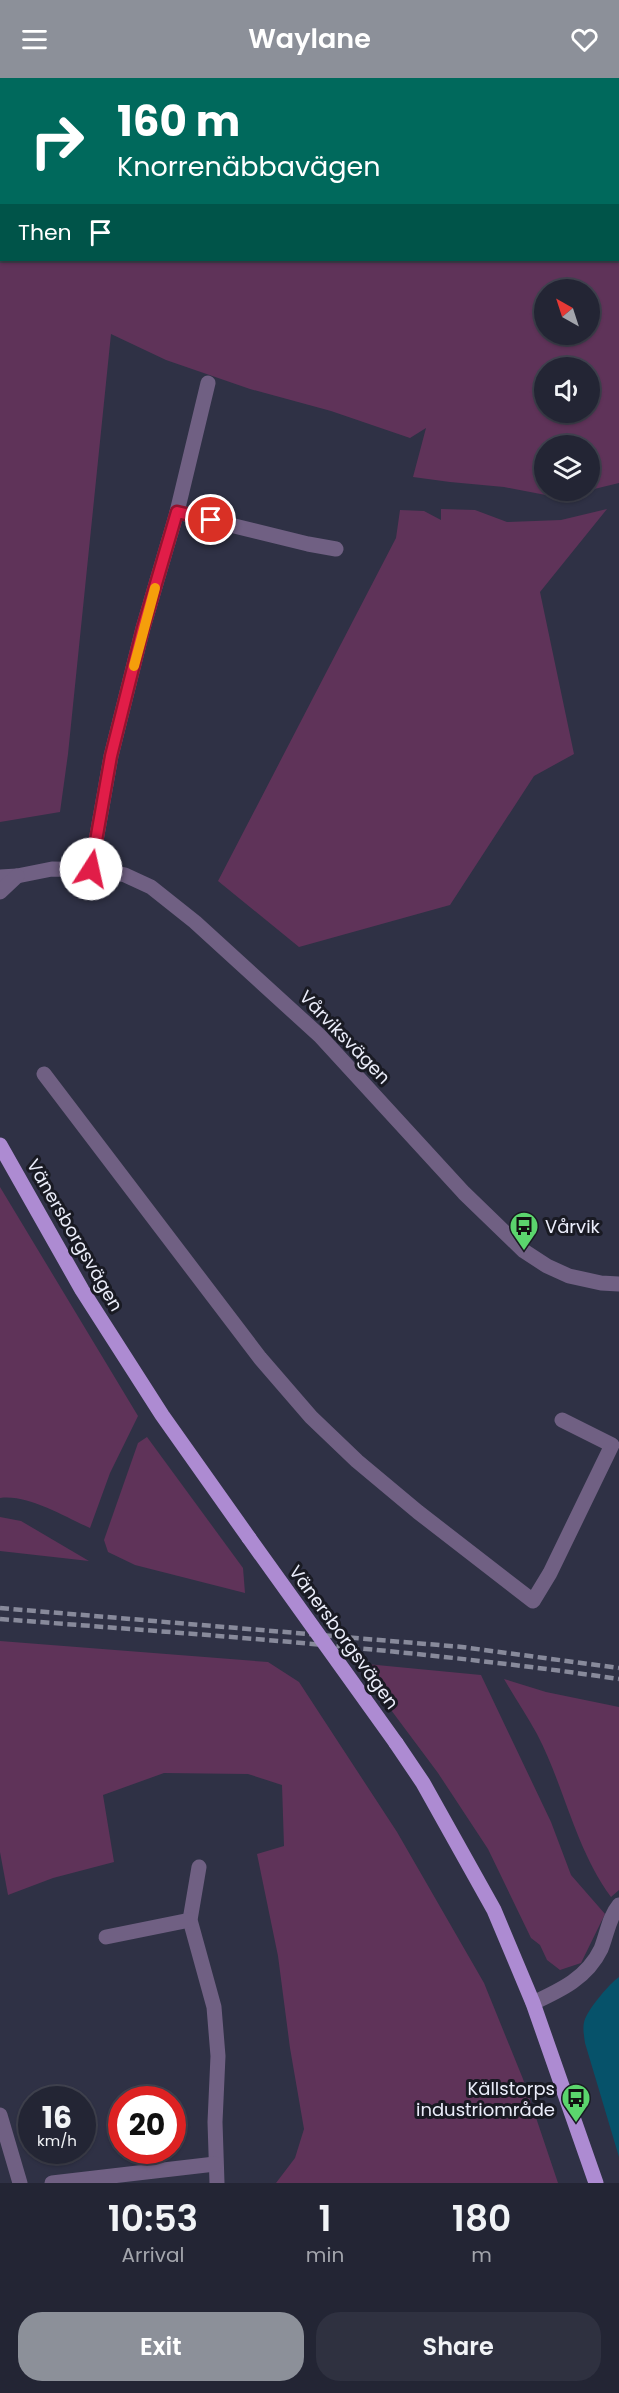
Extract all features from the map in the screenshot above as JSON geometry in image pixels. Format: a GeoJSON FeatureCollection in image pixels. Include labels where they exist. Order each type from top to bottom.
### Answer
{"type":"FeatureCollection","features":[{"type":"Feature","properties":{"kind":"main road","name":"Vänersborgsvägen"},"geometry":{"type":"LineString","coordinates":[[0,1146],[95,1309],[162,1415],[396,1743],[432,1800],[494,1910],[532,2003],[596,2183]]}},
{"type":"Feature","properties":{"kind":"street"},"geometry":{"type":"LineString","coordinates":[[91,869],[111,756],[143,628],[177,512],[208,383]]}},
{"type":"Feature","properties":{"kind":"street"},"geometry":{"type":"LineString","coordinates":[[177,512],[336,549]]}},
{"type":"Feature","properties":{"kind":"street","name":"Vårviksvägen"},"geometry":{"type":"LineString","coordinates":[[0,877],[17,876],[52,868],[91,869],[125,875],[151,887],[195,922],[320,1036],[464,1192],[524,1251],[547,1266],[569,1276],[601,1283],[619,1284]]}},
{"type":"Feature","properties":{"kind":"street"},"geometry":{"type":"LineString","coordinates":[[0,892],[17,876]]}},
{"type":"Feature","properties":{"kind":"street"},"geometry":{"type":"LineString","coordinates":[[44,1074],[260,1358],[311,1417],[357,1461],[418,1512],[533,1601],[550,1573],[617,1442],[562,1420]]}},
{"type":"Feature","properties":{"kind":"street"},"geometry":{"type":"LineString","coordinates":[[199,1867],[190,1920],[214,2007],[218,2056],[216,2183]]}},
{"type":"Feature","properties":{"kind":"street"},"geometry":{"type":"LineString","coordinates":[[532,2003],[585,1974],[600,1949],[619,1905]]}},
{"type":"Feature","properties":{"kind":"street"},"geometry":{"type":"LineString","coordinates":[[106,1937],[190,1920]]}},
{"type":"Feature","properties":{"kind":"street"},"geometry":{"type":"LineString","coordinates":[[0,2115],[20,2183]]}},
{"type":"Feature","properties":{"kind":"street"},"geometry":{"type":"LineString","coordinates":[[52,2183],[150,2177],[215,2164]]}},
{"type":"Feature","properties":{"kind":"shaded area"},"geometry":{"type":"Polygon","coordinates":[[[0,261],[619,261],[619,483],[600,488],[600,435],[534,435],[534,493],[504,487],[413,477],[426,428],[410,438],[331,411],[250,389],[166,360],[111,334],[68,754],[60,812],[0,822],[0,261]]]}},
{"type":"Feature","properties":{"kind":"shaded area"},"geometry":{"type":"Polygon","coordinates":[[[441,509],[475,510],[507,522],[561,520],[607,509],[540,592],[574,754],[534,776],[450,905],[299,947],[218,881],[396,538],[400,510],[424,511],[441,520],[441,509]]]}},
{"type":"Feature","properties":{"kind":"shaded area"},"geometry":{"type":"Polygon","coordinates":[[[0,1187],[138,1416],[110,1473],[90,1528],[22,1499],[0,1498],[0,1187]]]}},
{"type":"Feature","properties":{"kind":"shaded area"},"geometry":{"type":"Polygon","coordinates":[[[147,1437],[243,1568],[245,1593],[135,1565],[108,1552],[104,1540],[138,1443],[147,1437]]]}},
{"type":"Feature","properties":{"kind":"shaded area"},"geometry":{"type":"Polygon","coordinates":[[[0,1517],[21,1521],[89,1561],[0,1551],[0,1517]]]}},
{"type":"Feature","properties":{"kind":"shaded area"},"geometry":{"type":"Polygon","coordinates":[[[0,1641],[268,1662],[299,1682],[397,1832],[484,1983],[523,2079],[558,2183],[276,2183],[295,2158],[304,2129],[290,2048],[278,1956],[257,1854],[284,1846],[282,1785],[248,1774],[164,1773],[103,1795],[114,1862],[53,1878],[8,1895],[0,1852],[0,1641]]]}},
{"type":"Feature","properties":{"kind":"shaded area"},"geometry":{"type":"Polygon","coordinates":[[[356,1663],[481,1675],[551,1822],[571,1875],[605,1914],[581,1963],[560,1970],[547,1960],[540,1945],[531,1938],[488,1849],[438,1773],[356,1663]]]}},
{"type":"Feature","properties":{"kind":"shaded area"},"geometry":{"type":"Polygon","coordinates":[[[504,1679],[546,1692],[619,1707],[619,1890],[611,1897],[579,1838],[547,1754],[504,1679]]]}},
{"type":"Feature","properties":{"kind":"water"},"geometry":{"type":"Polygon","coordinates":[[[619,1977],[619,2157],[585,2043],[583,2028],[591,2008],[619,1977]]]}},
{"type":"Feature","properties":{"kind":"railway"},"geometry":{"type":"LineString","coordinates":[[0,1608],[462,1647],[619,1668]]}},
{"type":"Feature","properties":{"kind":"railway"},"geometry":{"type":"LineString","coordinates":[[0,1619],[388,1651],[619,1679]]}},
{"type":"Feature","properties":{"kind":"slow traffic"},"geometry":{"type":"LineString","coordinates":[[134,666],[155,588]]}},
{"type":"Feature","properties":{"kind":"place","name":"Vårvik"},"geometry":{"type":"Point","coordinates":[524,1252]}},
{"type":"Feature","properties":{"kind":"place","name":"Källstorps industriområde"},"geometry":{"type":"Point","coordinates":[576,2124]}},
{"type":"Feature","properties":{"kind":"route"},"geometry":{"type":"LineString","coordinates":[[91,869],[111,756],[143,628],[177,512],[211,520]]}}]}
